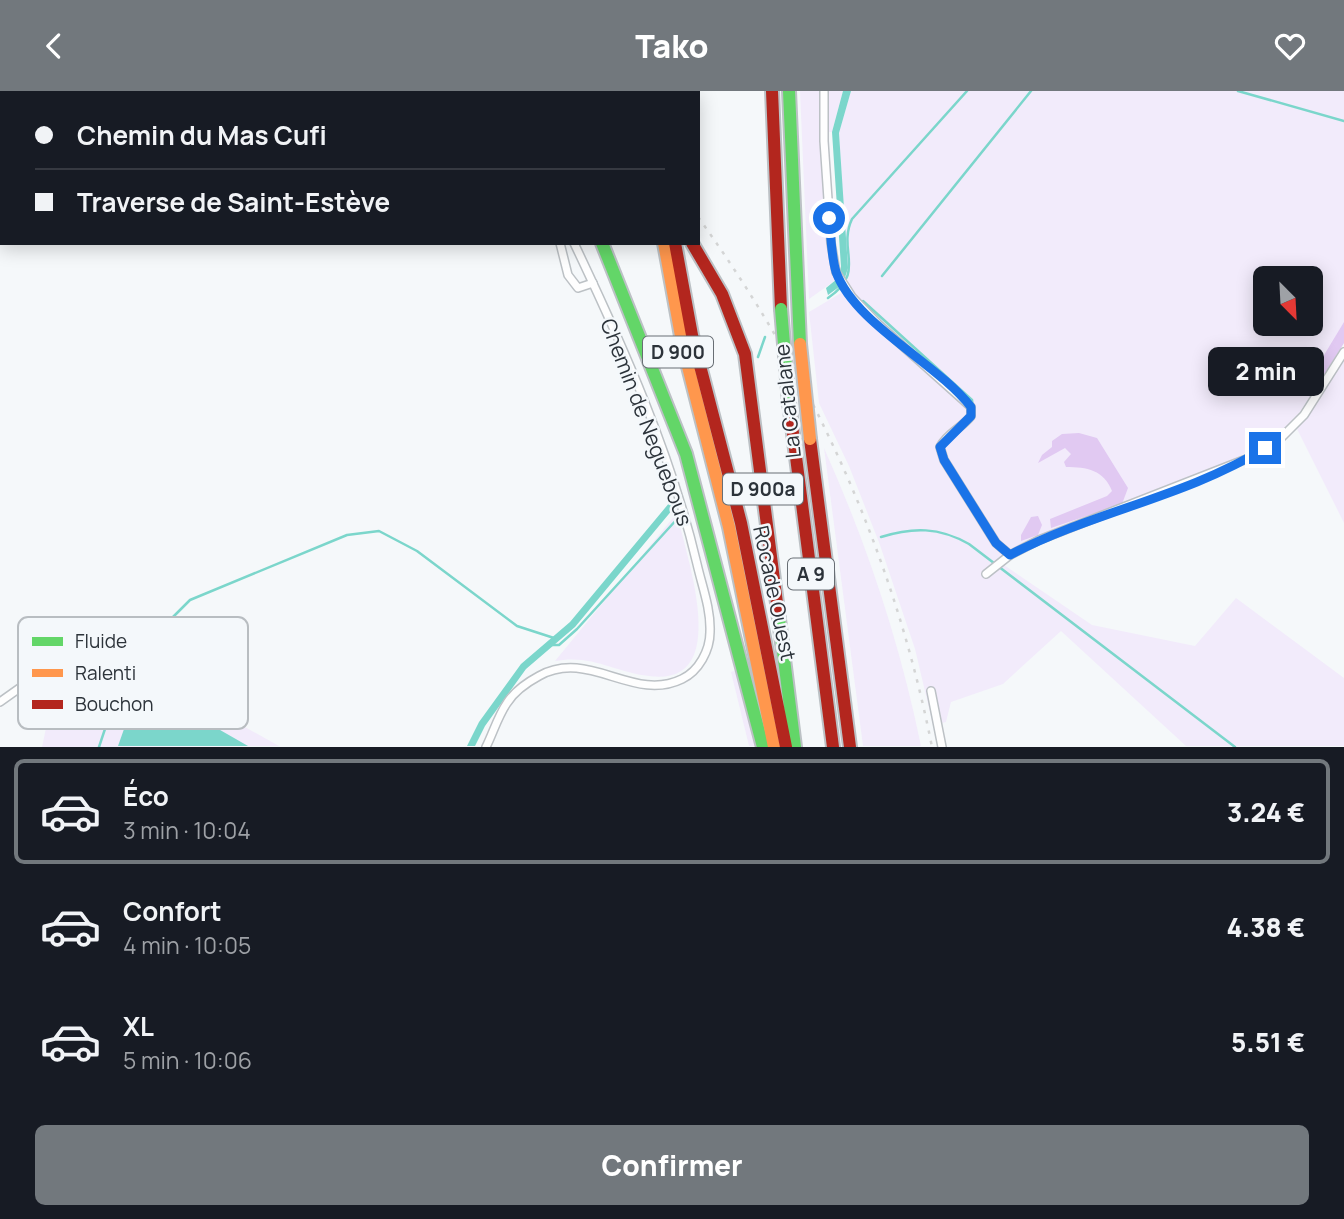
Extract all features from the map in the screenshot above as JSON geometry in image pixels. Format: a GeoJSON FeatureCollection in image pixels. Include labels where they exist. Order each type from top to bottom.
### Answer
{"type":"FeatureCollection","features":[{"type":"Feature","properties":{"kind":"highway","name":"La Catalane"},"geometry":{"type":"LineString","coordinates":[[772,91],[781,309],[789,402],[833,747]]}},
{"type":"Feature","properties":{"kind":"highway","name":"La Catalane"},"geometry":{"type":"LineString","coordinates":[[789,91],[800,344],[850,747]]}},
{"type":"Feature","properties":{"kind":"highway","name":"D 900a"},"geometry":{"type":"LineString","coordinates":[[606,245],[686,454],[763,747]]}},
{"type":"Feature","properties":{"kind":"highway","name":"D 900"},"geometry":{"type":"LineString","coordinates":[[657,245],[677,348],[713,456]]}},
{"type":"Feature","properties":{"kind":"highway","name":"Rocade Ouest"},"geometry":{"type":"LineString","coordinates":[[664,245],[683,347],[713,456],[774,747]]}},
{"type":"Feature","properties":{"kind":"highway","name":"Rocade Ouest"},"geometry":{"type":"LineString","coordinates":[[676,245],[692,335],[741,523],[786,747]]}},
{"type":"Feature","properties":{"kind":"highway","name":"D 900a"},"geometry":{"type":"LineString","coordinates":[[693,245],[722,294],[745,354],[795,747]]}},
{"type":"Feature","properties":{"kind":"street"},"geometry":{"type":"LineString","coordinates":[[824,91],[824,141],[831,243],[836,272],[845,288],[878,324],[971,407],[971,416],[940,447],[944,460],[996,543],[1010,555]]}},
{"type":"Feature","properties":{"kind":"street"},"geometry":{"type":"LineString","coordinates":[[561,245],[572,282],[578,288],[593,283]]}},
{"type":"Feature","properties":{"kind":"street","name":"Chemin de Neguebous"},"geometry":{"type":"LineString","coordinates":[[486,747],[507,703],[525,684],[547,672],[585,667],[651,686],[682,679],[704,657],[708,646],[709,617],[680,500],[623,352],[574,245]]}},
{"type":"Feature","properties":{"kind":"street"},"geometry":{"type":"LineString","coordinates":[[986,574],[1010,555],[1040,540],[1248,458],[1281,438],[1304,415],[1344,352]]}},
{"type":"Feature","properties":{"kind":"street"},"geometry":{"type":"LineString","coordinates":[[0,702],[18,689]]}},
{"type":"Feature","properties":{"kind":"street"},"geometry":{"type":"LineString","coordinates":[[931,691],[942,747]]}},
{"type":"Feature","properties":{"kind":"shaded area"},"geometry":{"type":"Polygon","coordinates":[[[800,91],[820,91],[826,234],[837,279],[809,299],[800,91]]]}},
{"type":"Feature","properties":{"kind":"shaded area"},"geometry":{"type":"Polygon","coordinates":[[[828,91],[843,91],[832,132],[828,132],[828,91]]]}},
{"type":"Feature","properties":{"kind":"shaded area"},"geometry":{"type":"Polygon","coordinates":[[[843,91],[851,91],[839,133],[848,268],[843,284],[828,295],[826,288],[837,279],[841,267],[832,132],[843,91]]]}},
{"type":"Feature","properties":{"kind":"shaded area"},"geometry":{"type":"Polygon","coordinates":[[[851,91],[1344,91],[1344,343],[1300,412],[1278,435],[1220,467],[1038,535],[1008,551],[998,561],[1092,625],[1195,646],[1236,598],[1344,678],[1344,746],[1186,746],[1061,631],[1003,684],[951,702],[946,722],[933,725],[915,649],[880,545],[849,466],[819,403],[809,312],[841,293],[848,285],[839,133],[851,91]]]}},
{"type":"Feature","properties":{"kind":"shaded area"},"geometry":{"type":"Polygon","coordinates":[[[1344,322],[1344,343],[1310,397],[1303,390],[1344,322]]]}},
{"type":"Feature","properties":{"kind":"shaded area"},"geometry":{"type":"Polygon","coordinates":[[[1344,361],[1344,523],[1297,429],[1344,361]]]}},
{"type":"Feature","properties":{"kind":"shaded area"},"geometry":{"type":"Polygon","coordinates":[[[1079,433],[1097,438],[1128,488],[1122,504],[1051,528],[1050,519],[1107,496],[1112,491],[1104,478],[1094,471],[1066,467],[1064,462],[1071,454],[1065,448],[1038,463],[1042,455],[1052,447],[1052,441],[1062,434],[1079,433]]]}},
{"type":"Feature","properties":{"kind":"shaded area"},"geometry":{"type":"Polygon","coordinates":[[[824,448],[881,594],[903,669],[921,746],[863,746],[824,448]]]}},
{"type":"Feature","properties":{"kind":"shaded area"},"geometry":{"type":"Polygon","coordinates":[[[670,502],[673,509],[575,627],[526,669],[485,726],[475,746],[467,746],[479,722],[521,664],[570,622],[670,502]]]}},
{"type":"Feature","properties":{"kind":"shaded area"},"geometry":{"type":"Polygon","coordinates":[[[677,513],[698,614],[698,641],[691,661],[675,674],[649,676],[580,660],[555,661],[677,513]]]}},
{"type":"Feature","properties":{"kind":"shaded area"},"geometry":{"type":"Polygon","coordinates":[[[1038,516],[1042,525],[1038,535],[1021,541],[1021,535],[1031,517],[1038,516]]]}},
{"type":"Feature","properties":{"kind":"shaded area"},"geometry":{"type":"Polygon","coordinates":[[[738,670],[757,746],[749,746],[731,672],[738,670]]]}},
{"type":"Feature","properties":{"kind":"shaded area"},"geometry":{"type":"Polygon","coordinates":[[[46,729],[248,729],[279,746],[42,747],[46,729]]]}},
{"type":"Feature","properties":{"kind":"shaded area"},"geometry":{"type":"Polygon","coordinates":[[[124,729],[218,729],[248,746],[118,746],[124,729]]]}},
{"type":"Feature","properties":{"kind":"waterway"},"geometry":{"type":"LineString","coordinates":[[828,298],[840,288],[849,270],[847,241],[852,219],[967,91]]}},
{"type":"Feature","properties":{"kind":"waterway"},"geometry":{"type":"LineString","coordinates":[[882,276],[1031,91]]}},
{"type":"Feature","properties":{"kind":"waterway"},"geometry":{"type":"LineString","coordinates":[[1238,91],[1344,121]]}},
{"type":"Feature","properties":{"kind":"waterway"},"geometry":{"type":"LineString","coordinates":[[863,301],[972,400],[974,416]]}},
{"type":"Feature","properties":{"kind":"waterway"},"geometry":{"type":"LineString","coordinates":[[758,357],[765,337]]}},
{"type":"Feature","properties":{"kind":"waterway"},"geometry":{"type":"LineString","coordinates":[[551,645],[559,645],[577,629],[678,518]]}},
{"type":"Feature","properties":{"kind":"waterway"},"geometry":{"type":"LineString","coordinates":[[881,537],[904,531],[926,530],[947,534],[969,544],[1235,747]]}},
{"type":"Feature","properties":{"kind":"waterway"},"geometry":{"type":"LineString","coordinates":[[173,617],[190,600],[347,535],[379,531],[417,551],[517,626],[554,638]]}},
{"type":"Feature","properties":{"kind":"waterway"},"geometry":{"type":"LineString","coordinates":[[99,747],[105,729]]}},
{"type":"Feature","properties":{"kind":"railway"},"geometry":{"type":"LineString","coordinates":[[700,220],[778,340],[844,469],[872,536],[896,605],[916,675],[932,747]]}},
{"type":"Feature","properties":{"kind":"traffic: fast"},"geometry":{"type":"LineString","coordinates":[[789,91],[800,344]]}},
{"type":"Feature","properties":{"kind":"traffic: fast"},"geometry":{"type":"LineString","coordinates":[[603,245],[686,454],[763,747]]}},
{"type":"Feature","properties":{"kind":"traffic: fast"},"geometry":{"type":"LineString","coordinates":[[781,309],[789,402]]}},
{"type":"Feature","properties":{"kind":"traffic: fast"},"geometry":{"type":"LineString","coordinates":[[778,611],[795,747]]}},
{"type":"Feature","properties":{"kind":"traffic: slow"},"geometry":{"type":"LineString","coordinates":[[664,245],[683,347],[729,527],[774,747]]}},
{"type":"Feature","properties":{"kind":"traffic: slow"},"geometry":{"type":"LineString","coordinates":[[800,344],[810,439]]}},
{"type":"Feature","properties":{"kind":"traffic: jam"},"geometry":{"type":"LineString","coordinates":[[772,91],[781,309]]}},
{"type":"Feature","properties":{"kind":"traffic: jam"},"geometry":{"type":"LineString","coordinates":[[675,245],[692,335],[741,523],[786,747]]}},
{"type":"Feature","properties":{"kind":"traffic: jam"},"geometry":{"type":"LineString","coordinates":[[693,245],[722,294],[745,354],[778,611]]}},
{"type":"Feature","properties":{"kind":"traffic: jam"},"geometry":{"type":"LineString","coordinates":[[789,402],[833,747]]}},
{"type":"Feature","properties":{"kind":"traffic: jam"},"geometry":{"type":"LineString","coordinates":[[810,439],[850,747]]}},
{"type":"Feature","properties":{"kind":"route"},"geometry":{"type":"LineString","coordinates":[[829,218],[836,272],[845,288],[878,324],[971,407],[971,416],[943,440],[940,447],[944,460],[996,543],[1010,555],[1040,540],[1222,471],[1265,448]]}}]}
